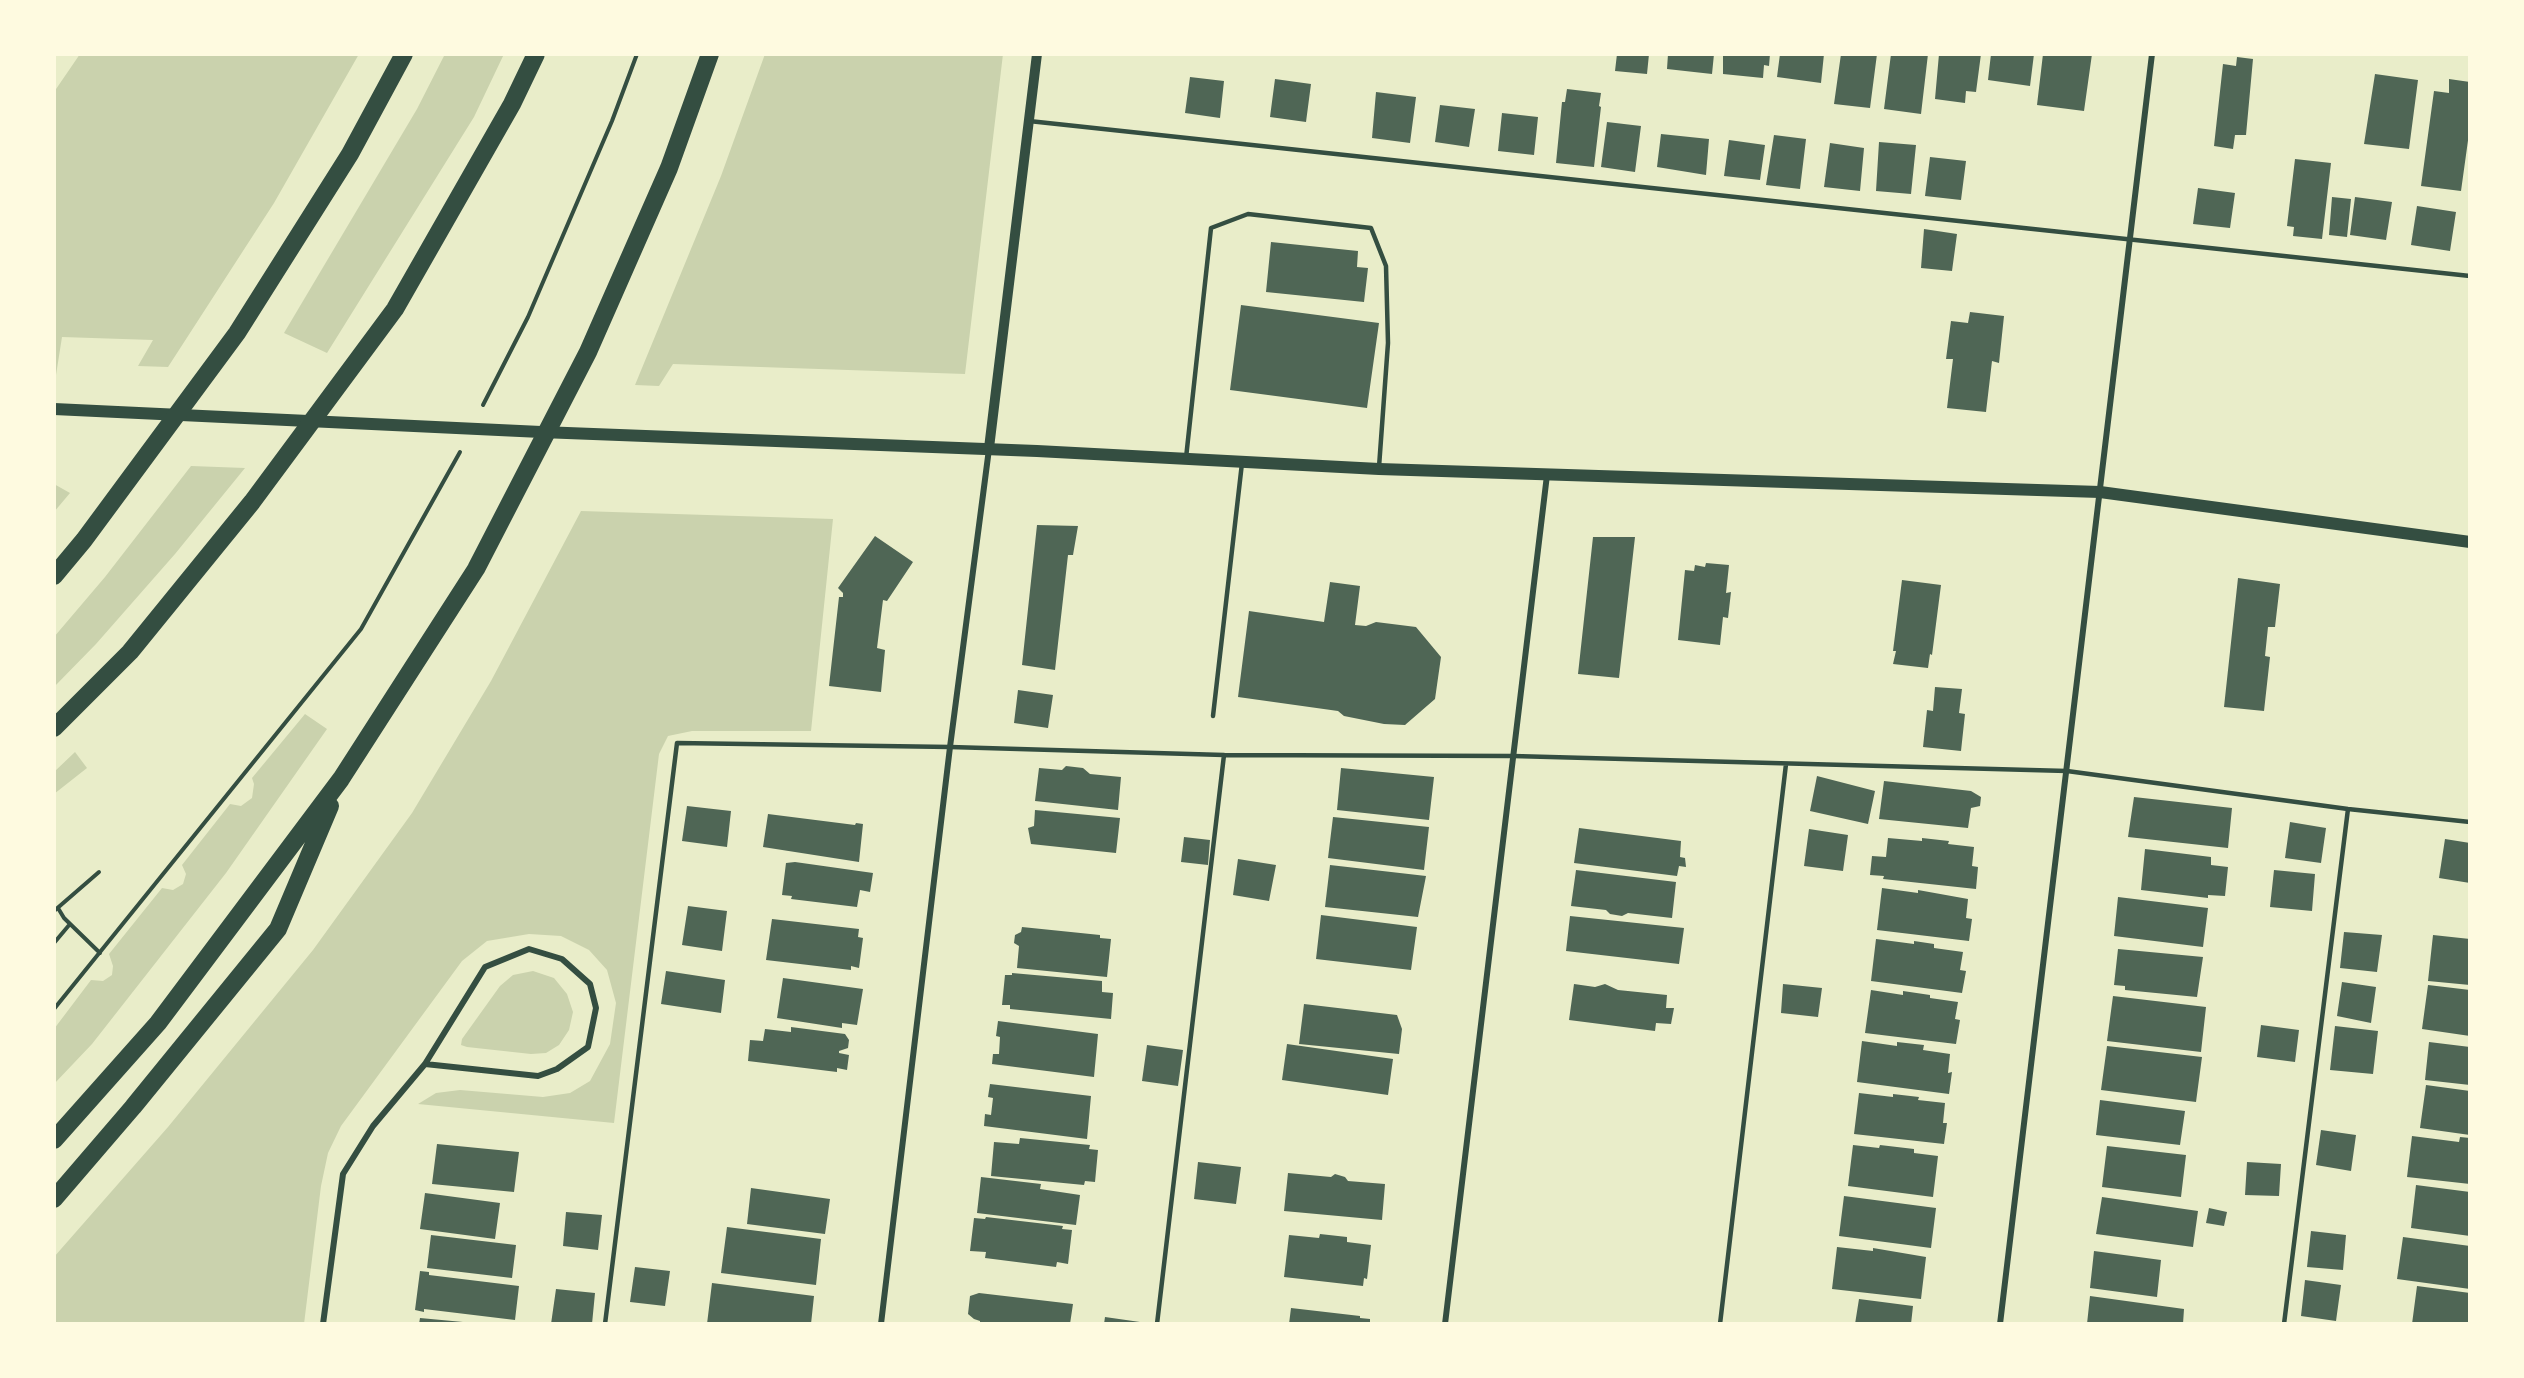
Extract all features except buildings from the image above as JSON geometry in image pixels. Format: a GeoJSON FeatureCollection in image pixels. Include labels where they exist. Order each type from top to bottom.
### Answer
{"type":"FeatureCollection","features":[{"type":"Feature","properties":{"kind":"highway"},"geometry":{"type":"LineString","coordinates":[[54,576],[84,540],[237,333],[350,154],[404,54]]}},
{"type":"Feature","properties":{"kind":"highway"},"geometry":{"type":"LineString","coordinates":[[54,728],[137,643],[252,502],[395,309],[512,104],[536,54]]}},
{"type":"Feature","properties":{"kind":"highway"},"geometry":{"type":"LineString","coordinates":[[54,1140],[158,1023],[341,779],[476,569],[582,362],[669,168],[710,54]]}},
{"type":"Feature","properties":{"kind":"highway"},"geometry":{"type":"LineString","coordinates":[[54,1199],[133,1107],[278,929],[341,779]]}},
{"type":"Feature","properties":{"kind":"main road"},"geometry":{"type":"LineString","coordinates":[[54,409],[631,435],[989,448],[1378,469],[2100,492],[2470,542]]}},
{"type":"Feature","properties":{"kind":"street"},"geometry":{"type":"LineString","coordinates":[[881,1324],[1036,54]]}},
{"type":"Feature","properties":{"kind":"street"},"geometry":{"type":"LineString","coordinates":[[2000,1324],[2152,54]]}},
{"type":"Feature","properties":{"kind":"street"},"geometry":{"type":"LineString","coordinates":[[1445,1324],[1547,475]]}},
{"type":"Feature","properties":{"kind":"street"},"geometry":{"type":"LineString","coordinates":[[323,1324],[343,1174],[373,1126],[425,1064],[485,967],[529,949],[562,959],[590,984],[596,1008],[588,1047],[557,1070],[538,1076],[425,1064]]}},
{"type":"Feature","properties":{"kind":"lane"},"geometry":{"type":"LineString","coordinates":[[1029,121],[2470,276]]}},
{"type":"Feature","properties":{"kind":"lane"},"geometry":{"type":"LineString","coordinates":[[1186,458],[1211,228],[1248,214],[1371,228],[1386,266],[1388,343],[1378,469]]}},
{"type":"Feature","properties":{"kind":"lane"},"geometry":{"type":"LineString","coordinates":[[1213,716],[1242,461]]}},
{"type":"Feature","properties":{"kind":"lane"},"geometry":{"type":"LineString","coordinates":[[605,1324],[677,743],[950,747],[1224,755],[1513,756],[2067,771],[2348,809],[2470,822]]}},
{"type":"Feature","properties":{"kind":"lane"},"geometry":{"type":"LineString","coordinates":[[1157,1324],[1224,755]]}},
{"type":"Feature","properties":{"kind":"lane"},"geometry":{"type":"LineString","coordinates":[[1720,1324],[1786,764]]}},
{"type":"Feature","properties":{"kind":"lane"},"geometry":{"type":"LineString","coordinates":[[2284,1324],[2348,809]]}},
{"type":"Feature","properties":{"kind":"path"},"geometry":{"type":"LineString","coordinates":[[482,408],[528,316],[612,121],[637,54]]}},
{"type":"Feature","properties":{"kind":"path"},"geometry":{"type":"LineString","coordinates":[[54,1009],[361,629],[441,489],[461,449]]}},
{"type":"Feature","properties":{"kind":"path"},"geometry":{"type":"LineString","coordinates":[[99,872],[56,909],[100,953]]}},
{"type":"Feature","properties":{"kind":"path"},"geometry":{"type":"LineString","coordinates":[[54,943],[70,924]]}},
{"type":"Feature","properties":{"kind":"green space"},"geometry":{"type":"Polygon","coordinates":[[[80,54],[359,54],[274,203],[168,367],[138,366],[153,340],[62,337],[56,375],[54,375],[54,92],[80,54]]]}},
{"type":"Feature","properties":{"kind":"green space"},"geometry":{"type":"Polygon","coordinates":[[[445,54],[504,54],[474,117],[327,353],[284,333],[417,109],[445,54]]]}},
{"type":"Feature","properties":{"kind":"green space"},"geometry":{"type":"Polygon","coordinates":[[[765,54],[1003,54],[965,374],[673,364],[659,386],[635,385],[721,176],[765,54]]]}},
{"type":"Feature","properties":{"kind":"green space"},"geometry":{"type":"Polygon","coordinates":[[[191,466],[245,468],[175,554],[96,644],[54,687],[54,637],[105,577],[191,466]]]}},
{"type":"Feature","properties":{"kind":"green space"},"geometry":{"type":"Polygon","coordinates":[[[54,484],[70,493],[54,512],[54,484]]]}},
{"type":"Feature","properties":{"kind":"green space"},"geometry":{"type":"Polygon","coordinates":[[[581,511],[833,519],[811,731],[692,731],[668,736],[659,754],[614,1123],[418,1104],[436,1093],[460,1090],[543,1097],[570,1093],[590,1081],[610,1044],[616,1003],[607,970],[589,950],[561,936],[529,934],[487,941],[462,961],[341,1126],[328,1153],[321,1186],[304,1324],[54,1324],[54,1257],[168,1127],[313,950],[412,813],[491,681],[581,511]]]}},
{"type":"Feature","properties":{"kind":"green space"},"geometry":{"type":"Polygon","coordinates":[[[305,714],[327,729],[226,873],[92,1044],[54,1084],[54,1029],[91,980],[103,981],[112,975],[113,966],[109,954],[162,888],[173,890],[183,884],[186,874],[182,865],[230,804],[241,806],[252,798],[254,784],[252,778],[305,714]]]}},
{"type":"Feature","properties":{"kind":"green space"},"geometry":{"type":"Polygon","coordinates":[[[75,752],[87,768],[54,794],[54,772],[75,752]]]}},
{"type":"Feature","properties":{"kind":"green space"},"geometry":{"type":"Polygon","coordinates":[[[533,971],[554,978],[567,994],[573,1012],[569,1030],[559,1045],[546,1053],[531,1054],[461,1045],[462,1039],[500,986],[513,975],[533,971]]]}}]}
